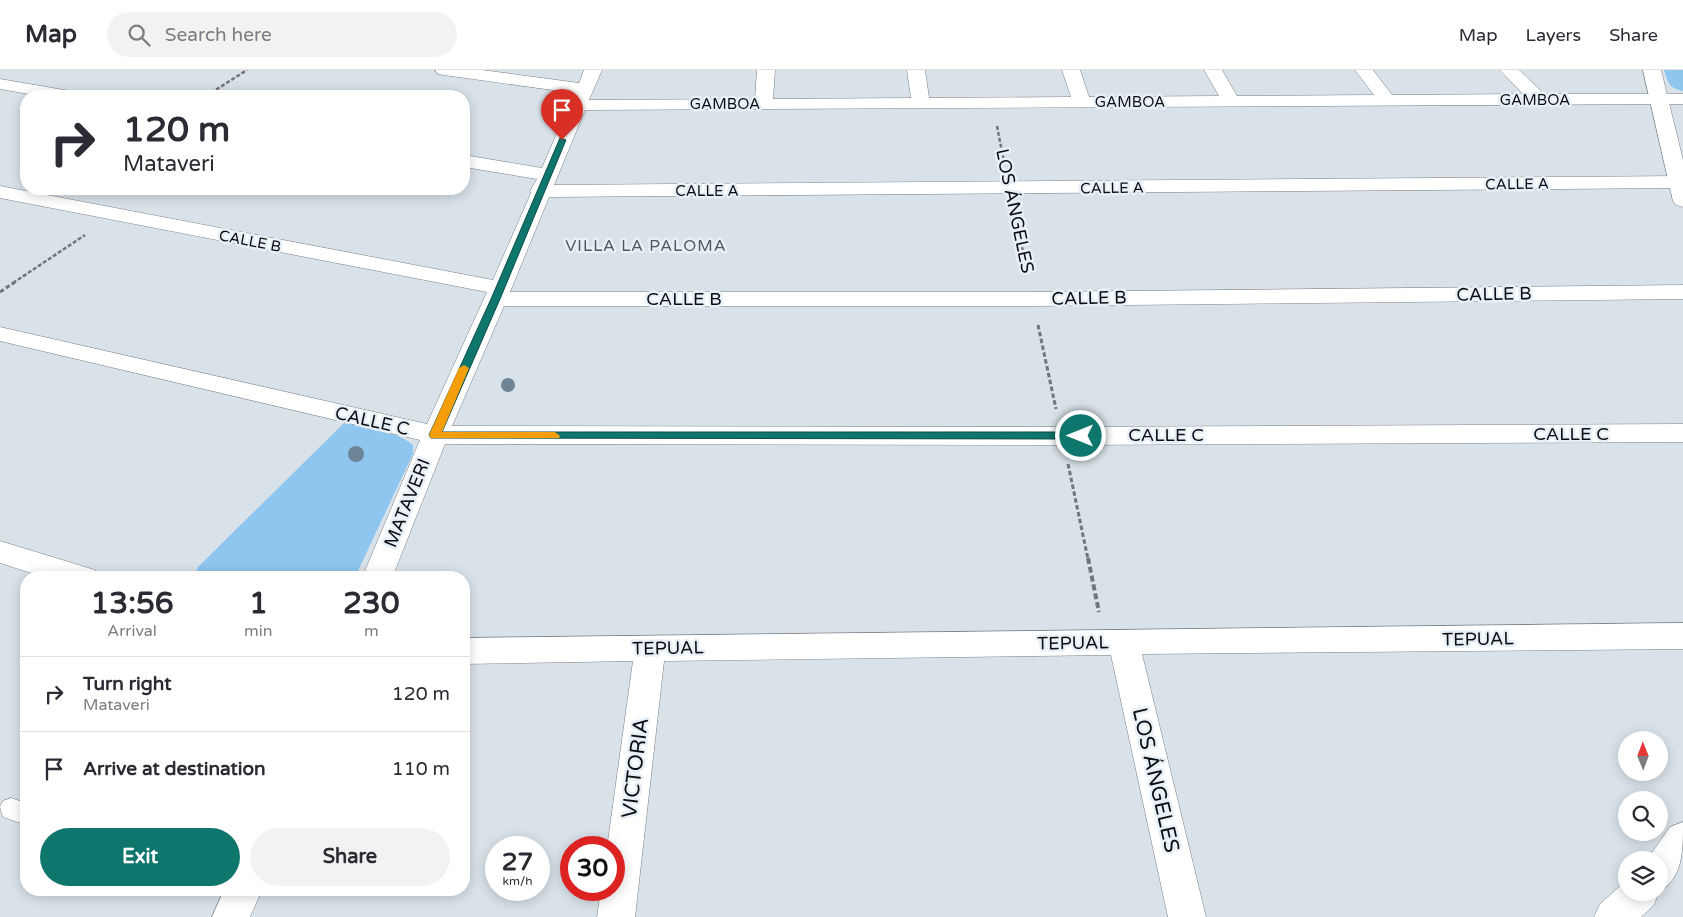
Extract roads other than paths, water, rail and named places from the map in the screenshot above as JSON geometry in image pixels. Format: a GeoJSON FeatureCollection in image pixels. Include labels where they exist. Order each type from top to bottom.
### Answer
{"type":"FeatureCollection","features":[{"type":"Feature","properties":{"kind":"street","name":"GAMBOA"},"geometry":{"type":"LineString","coordinates":[[444,70],[585,88],[764,104],[1683,99]]}},
{"type":"Feature","properties":{"kind":"street"},"geometry":{"type":"LineString","coordinates":[[764,104],[766,70]]}},
{"type":"Feature","properties":{"kind":"street"},"geometry":{"type":"LineString","coordinates":[[916,70],[921,103]]}},
{"type":"Feature","properties":{"kind":"street"},"geometry":{"type":"LineString","coordinates":[[1071,70],[1082,103]]}},
{"type":"Feature","properties":{"kind":"street"},"geometry":{"type":"LineString","coordinates":[[1213,70],[1231,102]]}},
{"type":"Feature","properties":{"kind":"street"},"geometry":{"type":"LineString","coordinates":[[1364,70],[1387,101]]}},
{"type":"Feature","properties":{"kind":"street"},"geometry":{"type":"LineString","coordinates":[[1509,70],[1538,100]]}},
{"type":"Feature","properties":{"kind":"street"},"geometry":{"type":"LineString","coordinates":[[1652,70],[1682,188]]}},
{"type":"Feature","properties":{"kind":"street"},"geometry":{"type":"LineString","coordinates":[[0,84],[35,90]]}},
{"type":"Feature","properties":{"kind":"street","name":"MATAVERI"},"geometry":{"type":"LineString","coordinates":[[380,571],[435,435],[585,88]]}},
{"type":"Feature","properties":{"kind":"street","name":"CALLE A"},"geometry":{"type":"LineString","coordinates":[[470,164],[544,183],[1010,189],[1682,188]]}},
{"type":"Feature","properties":{"kind":"street","name":"CALLE B"},"geometry":{"type":"LineString","coordinates":[[0,192],[498,293],[1033,299],[1683,292]]}},
{"type":"Feature","properties":{"kind":"street","name":"CALLE C"},"geometry":{"type":"LineString","coordinates":[[0,334],[435,435],[1062,436],[1683,433]]}},
{"type":"Feature","properties":{"kind":"street"},"geometry":{"type":"LineString","coordinates":[[0,552],[62,571]]}},
{"type":"Feature","properties":{"kind":"street","name":"TEPUAL"},"geometry":{"type":"LineString","coordinates":[[470,651],[1683,636]]}},
{"type":"Feature","properties":{"kind":"street","name":"LOS ÁNGELES"},"geometry":{"type":"LineString","coordinates":[[1115,642],[1187,917]]}},
{"type":"Feature","properties":{"kind":"street","name":"VICTORIA"},"geometry":{"type":"LineString","coordinates":[[616,917],[650,648]]}},
{"type":"Feature","properties":{"kind":"street"},"geometry":{"type":"LineString","coordinates":[[1668,861],[1683,839]]}},
{"type":"Feature","properties":{"kind":"street"},"geometry":{"type":"LineString","coordinates":[[231,917],[240,896]]}},
{"type":"Feature","properties":{"kind":"street"},"geometry":{"type":"LineString","coordinates":[[1613,917],[1631,901]]}},
{"type":"Feature","properties":{"kind":"district","name":"VILLA LA PALOMA"},"geometry":{"type":"Point","coordinates":[646,245]}}]}
